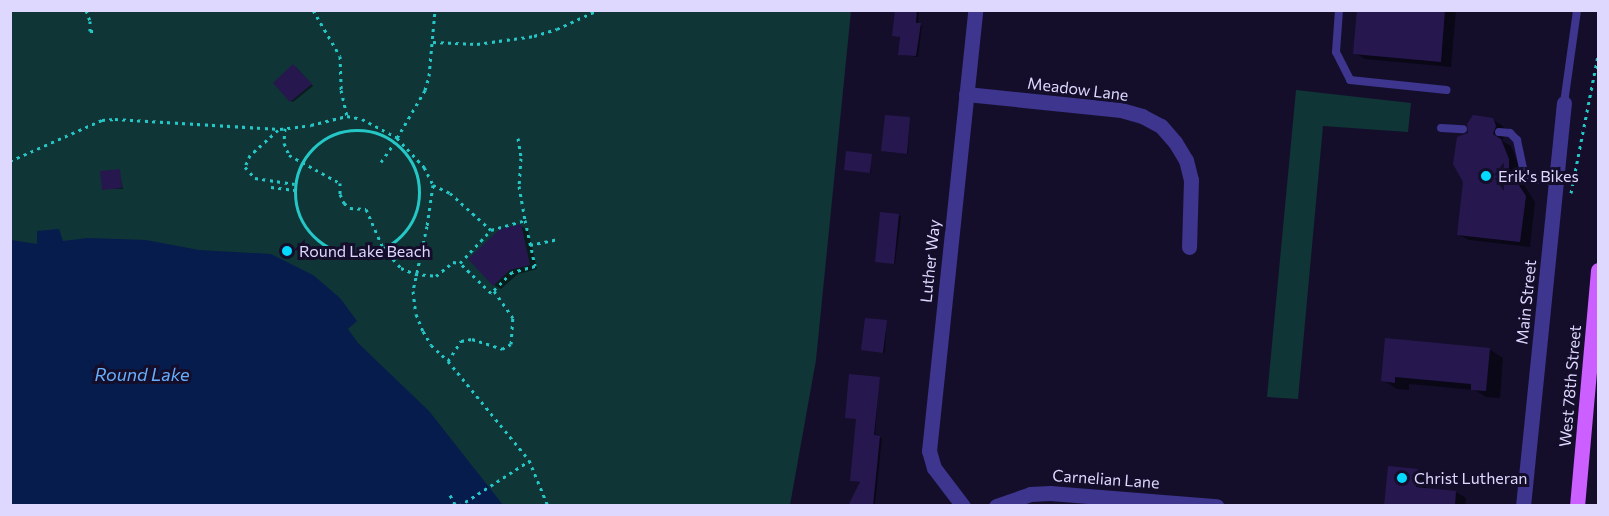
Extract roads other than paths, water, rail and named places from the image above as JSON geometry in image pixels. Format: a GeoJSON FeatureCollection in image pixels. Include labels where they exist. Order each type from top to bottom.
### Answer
{"type":"FeatureCollection","features":[{"type":"Feature","properties":{"kind":"main road","name":"West 78th Street"},"geometry":{"type":"LineString","coordinates":[[1577,506],[1599,270]]}},
{"type":"Feature","properties":{"kind":"street","name":"Luther Way"},"geometry":{"type":"LineString","coordinates":[[963,506],[934,468],[929,451],[975,10]]}},
{"type":"Feature","properties":{"kind":"street","name":"Meadow Lane"},"geometry":{"type":"LineString","coordinates":[[966,94],[1121,110],[1142,116],[1161,126],[1175,141],[1186,160],[1191,180],[1189,247]]}},
{"type":"Feature","properties":{"kind":"street","name":"Main Street"},"geometry":{"type":"LineString","coordinates":[[1522,506],[1564,103]]}},
{"type":"Feature","properties":{"kind":"street","name":"Carnelian Lane"},"geometry":{"type":"LineString","coordinates":[[996,506],[1010,498],[1050,493],[1216,506]]}},
{"type":"Feature","properties":{"kind":"lane"},"geometry":{"type":"LineString","coordinates":[[1339,10],[1336,52],[1350,80],[1446,90]]}},
{"type":"Feature","properties":{"kind":"lane"},"geometry":{"type":"LineString","coordinates":[[1564,103],[1577,10]]}},
{"type":"Feature","properties":{"kind":"lane"},"geometry":{"type":"LineString","coordinates":[[1441,128],[1463,129]]}},
{"type":"Feature","properties":{"kind":"lane"},"geometry":{"type":"LineString","coordinates":[[1499,132],[1510,133],[1517,140],[1522,170],[1532,179],[1557,182]]}},
{"type":"Feature","properties":{"kind":"water","name":"Round Lake"},"geometry":{"type":"Polygon","coordinates":[[[59,229],[63,241],[88,238],[146,240],[199,250],[271,254],[313,275],[340,298],[357,321],[348,329],[358,343],[429,411],[503,505],[11,505],[11,240],[37,244],[37,231],[59,229]]]}},
{"type":"Feature","properties":{"kind":"place","name":"Erik's Bikes"},"geometry":{"type":"Point","coordinates":[1486,176]}},
{"type":"Feature","properties":{"kind":"place","name":"Round Lake Beach"},"geometry":{"type":"Point","coordinates":[287,251]}},
{"type":"Feature","properties":{"kind":"place","name":"Christ Lutheran"},"geometry":{"type":"Point","coordinates":[1402,478]}}]}
